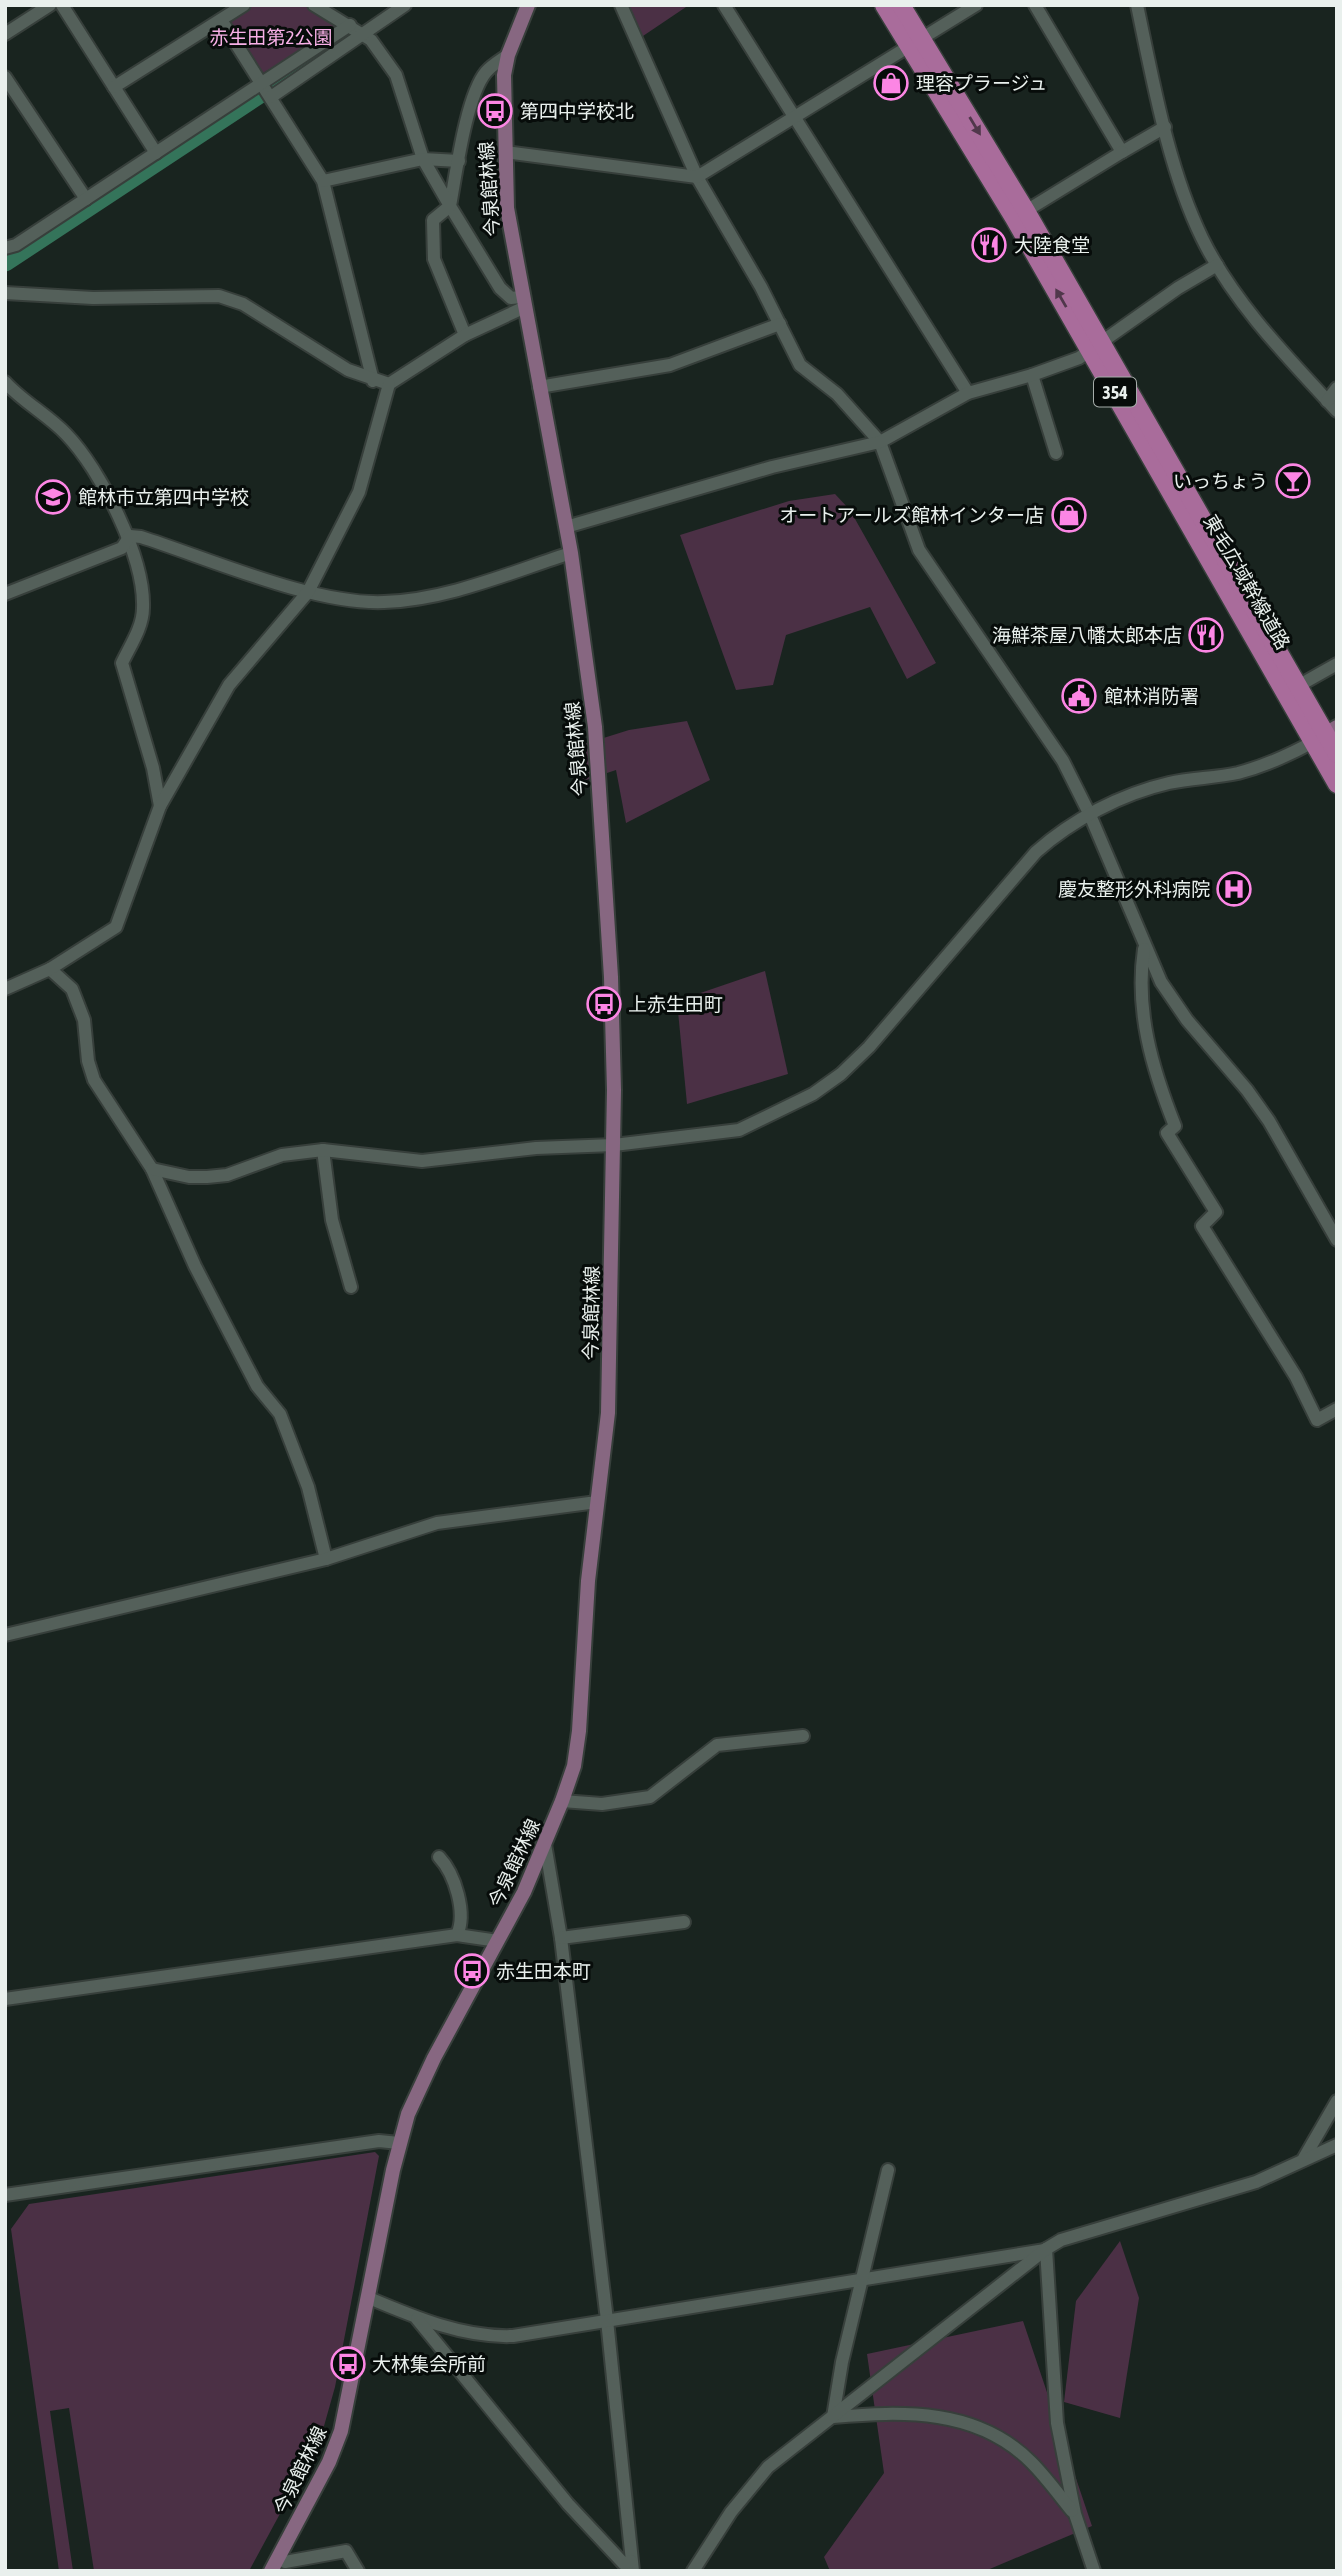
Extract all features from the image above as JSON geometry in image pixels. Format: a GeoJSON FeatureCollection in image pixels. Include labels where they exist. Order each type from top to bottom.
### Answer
{"type":"FeatureCollection","features":[{"type":"Feature","properties":{"kind":"highway","name":"東毛広域幹線道路"},"geometry":{"type":"LineString","coordinates":[[884,5],[916,43],[1020,214],[1337,754]]}},
{"type":"Feature","properties":{"kind":"highway","name":"東毛広域幹線道路"},"geometry":{"type":"LineString","coordinates":[[901,5],[916,43]]}},
{"type":"Feature","properties":{"kind":"highway","name":"東毛広域幹線道路"},"geometry":{"type":"LineString","coordinates":[[1096,346],[1325,735],[1337,784]]}},
{"type":"Feature","properties":{"kind":"main road","name":"今泉館林線"},"geometry":{"type":"LineString","coordinates":[[271,2571],[286,2563],[341,2431],[408,2114],[424,2077],[498,1941],[545,1844],[574,1766],[579,1731],[583,1632],[608,1413],[614,1145],[611,977],[595,727],[571,553],[522,303],[507,208],[503,97],[508,55],[528,5]]}},
{"type":"Feature","properties":{"kind":"street"},"geometry":{"type":"LineString","coordinates":[[5,34],[50,5]]}},
{"type":"Feature","properties":{"kind":"street"},"geometry":{"type":"LineString","coordinates":[[62,5],[156,153]]}},
{"type":"Feature","properties":{"kind":"street"},"geometry":{"type":"LineString","coordinates":[[114,87],[244,5]]}},
{"type":"Feature","properties":{"kind":"street"},"geometry":{"type":"LineString","coordinates":[[314,5],[371,40],[396,75],[423,159],[500,288],[522,303]]}},
{"type":"Feature","properties":{"kind":"street"},"geometry":{"type":"LineString","coordinates":[[271,97],[405,5]]}},
{"type":"Feature","properties":{"kind":"street"},"geometry":{"type":"LineString","coordinates":[[621,5],[698,177],[800,365],[837,394],[880,442],[919,551],[1045,732],[1090,815],[1144,948],[1174,1003],[1247,1090],[1269,1121],[1337,1240]]}},
{"type":"Feature","properties":{"kind":"street"},"geometry":{"type":"LineString","coordinates":[[724,5],[968,393]]}},
{"type":"Feature","properties":{"kind":"street"},"geometry":{"type":"LineString","coordinates":[[505,152],[698,177],[976,5]]}},
{"type":"Feature","properties":{"kind":"street"},"geometry":{"type":"LineString","coordinates":[[1035,5],[1122,152]]}},
{"type":"Feature","properties":{"kind":"street"},"geometry":{"type":"LineString","coordinates":[[1138,5],[1165,127],[1190,209],[1217,265],[1261,323],[1337,411]]}},
{"type":"Feature","properties":{"kind":"street"},"geometry":{"type":"LineString","coordinates":[[221,20],[323,181],[373,381]]}},
{"type":"Feature","properties":{"kind":"street"},"geometry":{"type":"LineString","coordinates":[[5,248],[16,245],[262,86],[350,25]]}},
{"type":"Feature","properties":{"kind":"street"},"geometry":{"type":"LineString","coordinates":[[466,335],[434,260],[433,220],[450,206],[459,161],[486,71],[508,55]]}},
{"type":"Feature","properties":{"kind":"street"},"geometry":{"type":"LineString","coordinates":[[5,77],[86,199]]}},
{"type":"Feature","properties":{"kind":"street"},"geometry":{"type":"LineString","coordinates":[[1020,214],[1165,127]]}},
{"type":"Feature","properties":{"kind":"street"},"geometry":{"type":"LineString","coordinates":[[323,181],[423,159],[459,161]]}},
{"type":"Feature","properties":{"kind":"street"},"geometry":{"type":"LineString","coordinates":[[566,527],[772,467],[880,442],[968,393],[1032,375],[1096,346],[1217,265]]}},
{"type":"Feature","properties":{"kind":"street"},"geometry":{"type":"LineString","coordinates":[[5,293],[93,298],[219,296],[243,304],[348,370],[373,381],[389,384]]}},
{"type":"Feature","properties":{"kind":"street"},"geometry":{"type":"LineString","coordinates":[[5,989],[50,969],[116,927],[160,806],[229,685],[309,592],[359,492],[389,384],[522,303]]}},
{"type":"Feature","properties":{"kind":"street"},"geometry":{"type":"LineString","coordinates":[[538,387],[670,365],[780,324]]}},
{"type":"Feature","properties":{"kind":"street"},"geometry":{"type":"LineString","coordinates":[[1032,375],[1055,453]]}},
{"type":"Feature","properties":{"kind":"street"},"geometry":{"type":"LineString","coordinates":[[5,382],[67,435],[100,482],[130,536],[144,606],[141,622],[122,663],[153,768],[160,806]]}},
{"type":"Feature","properties":{"kind":"street"},"geometry":{"type":"LineString","coordinates":[[1327,401],[1337,388]]}},
{"type":"Feature","properties":{"kind":"street"},"geometry":{"type":"LineString","coordinates":[[130,536],[141,537],[309,592],[385,602],[461,589],[571,553]]}},
{"type":"Feature","properties":{"kind":"street"},"geometry":{"type":"LineString","coordinates":[[5,594],[122,548],[130,536]]}},
{"type":"Feature","properties":{"kind":"street"},"geometry":{"type":"LineString","coordinates":[[1298,686],[1337,664]]}},
{"type":"Feature","properties":{"kind":"street"},"geometry":{"type":"LineString","coordinates":[[152,1169],[189,1177],[227,1175],[282,1155],[323,1150],[422,1161],[536,1147],[614,1145],[739,1130],[813,1094],[841,1074],[869,1047],[1036,852],[1053,837],[1090,815],[1152,787],[1237,773],[1275,761],[1325,735]]}},
{"type":"Feature","properties":{"kind":"street"},"geometry":{"type":"LineString","coordinates":[[1144,948],[1140,990],[1153,1069],[1175,1126],[1167,1133],[1216,1212],[1202,1226],[1296,1377],[1317,1420],[1337,1409]]}},
{"type":"Feature","properties":{"kind":"street"},"geometry":{"type":"LineString","coordinates":[[50,969],[72,989],[84,1020],[88,1060],[94,1080],[152,1169],[195,1266],[251,1375],[280,1414],[308,1487],[326,1559]]}},
{"type":"Feature","properties":{"kind":"street"},"geometry":{"type":"LineString","coordinates":[[323,1150],[332,1220],[351,1287]]}},
{"type":"Feature","properties":{"kind":"street"},"geometry":{"type":"LineString","coordinates":[[5,1634],[326,1559],[437,1523],[597,1503]]}},
{"type":"Feature","properties":{"kind":"street"},"geometry":{"type":"LineString","coordinates":[[562,1801],[603,1804],[650,1797],[717,1745],[803,1736]]}},
{"type":"Feature","properties":{"kind":"street"},"geometry":{"type":"LineString","coordinates":[[417,2319],[568,2504],[624,2564],[632,2566],[607,2320],[561,1938],[545,1844]]}},
{"type":"Feature","properties":{"kind":"street"},"geometry":{"type":"LineString","coordinates":[[439,1857],[454,1881],[461,1927],[457,1935]]}},
{"type":"Feature","properties":{"kind":"street"},"geometry":{"type":"LineString","coordinates":[[561,1938],[684,1922]]}},
{"type":"Feature","properties":{"kind":"street"},"geometry":{"type":"LineString","coordinates":[[5,1999],[457,1935],[498,1941]]}},
{"type":"Feature","properties":{"kind":"street"},"geometry":{"type":"LineString","coordinates":[[1304,2158],[1337,2101]]}},
{"type":"Feature","properties":{"kind":"street"},"geometry":{"type":"LineString","coordinates":[[5,2195],[379,2141],[400,2143]]}},
{"type":"Feature","properties":{"kind":"street"},"geometry":{"type":"LineString","coordinates":[[693,2571],[732,2512],[768,2467],[1061,2239],[1256,2182],[1337,2145]]}},
{"type":"Feature","properties":{"kind":"street"},"geometry":{"type":"LineString","coordinates":[[833,2417],[842,2362],[888,2170]]}},
{"type":"Feature","properties":{"kind":"street"},"geometry":{"type":"LineString","coordinates":[[369,2298],[417,2319],[496,2337],[863,2281],[1046,2249]]}},
{"type":"Feature","properties":{"kind":"street"},"geometry":{"type":"LineString","coordinates":[[1046,2249],[1057,2423],[1075,2514],[1094,2571]]}},
{"type":"Feature","properties":{"kind":"street"},"geometry":{"type":"LineString","coordinates":[[833,2417],[916,2413],[967,2423],[990,2433],[1030,2461],[1075,2514]]}},
{"type":"Feature","properties":{"kind":"street"},"geometry":{"type":"LineString","coordinates":[[286,2563],[346,2552],[358,2571]]}},
{"type":"Feature","properties":{"kind":"green space","name":"赤生田第2公園"},"geometry":{"type":"Polygon","coordinates":[[[248,5],[314,5],[348,26],[261,74],[224,20],[248,5]]]}},
{"type":"Feature","properties":{"kind":"green space"},"geometry":{"type":"Polygon","coordinates":[[[622,5],[689,5],[640,38],[622,5]]]}},
{"type":"Feature","properties":{"kind":"green space"},"geometry":{"type":"Polygon","coordinates":[[[835,494],[850,510],[936,663],[907,679],[870,607],[786,635],[773,685],[736,690],[680,535],[789,501],[835,494]]]}},
{"type":"Feature","properties":{"kind":"green space"},"geometry":{"type":"Polygon","coordinates":[[[687,721],[710,780],[626,823],[616,770],[583,781],[578,746],[629,730],[687,721]]]}},
{"type":"Feature","properties":{"kind":"green space"},"geometry":{"type":"Polygon","coordinates":[[[765,971],[788,1074],[687,1104],[677,1001],[765,971]]]}},
{"type":"Feature","properties":{"kind":"green space"},"geometry":{"type":"Polygon","coordinates":[[[375,2152],[379,2156],[335,2387],[324,2426],[308,2462],[249,2571],[94,2571],[69,2408],[50,2411],[73,2571],[59,2571],[11,2229],[29,2204],[375,2152]]]}},
{"type":"Feature","properties":{"kind":"green space"},"geometry":{"type":"Polygon","coordinates":[[[1120,2241],[1139,2298],[1120,2418],[1064,2402],[1076,2301],[1120,2241]]]}},
{"type":"Feature","properties":{"kind":"green space"},"geometry":{"type":"Polygon","coordinates":[[[1023,2321],[1092,2526],[985,2571],[830,2571],[824,2557],[884,2473],[867,2354],[1023,2321]]]}},
{"type":"Feature","properties":{"kind":"waterway"},"geometry":{"type":"LineString","coordinates":[[5,261],[331,46]]}},
{"type":"Feature","properties":{"kind":"place","name":"理容プラージュ"},"geometry":{"type":"Point","coordinates":[891,83]}},
{"type":"Feature","properties":{"kind":"place","name":"第四中学校北"},"geometry":{"type":"Point","coordinates":[495,111]}},
{"type":"Feature","properties":{"kind":"place","name":"大陸食堂"},"geometry":{"type":"Point","coordinates":[989,245]}},
{"type":"Feature","properties":{"kind":"place","name":"いっちょう"},"geometry":{"type":"Point","coordinates":[1293,481]}},
{"type":"Feature","properties":{"kind":"place","name":"館林市立第四中学校"},"geometry":{"type":"Point","coordinates":[53,497]}},
{"type":"Feature","properties":{"kind":"place","name":"オートアールズ館林インター店"},"geometry":{"type":"Point","coordinates":[1069,515]}},
{"type":"Feature","properties":{"kind":"place","name":"海鮮茶屋八幡太郎本店"},"geometry":{"type":"Point","coordinates":[1206,635]}},
{"type":"Feature","properties":{"kind":"place","name":"館林消防署"},"geometry":{"type":"Point","coordinates":[1079,696]}},
{"type":"Feature","properties":{"kind":"place","name":"慶友整形外科病院"},"geometry":{"type":"Point","coordinates":[1234,889]}},
{"type":"Feature","properties":{"kind":"place","name":"上赤生田町"},"geometry":{"type":"Point","coordinates":[604,1004]}},
{"type":"Feature","properties":{"kind":"place","name":"赤生田本町"},"geometry":{"type":"Point","coordinates":[472,1971]}},
{"type":"Feature","properties":{"kind":"place","name":"大林集会所前"},"geometry":{"type":"Point","coordinates":[348,2364]}}]}
